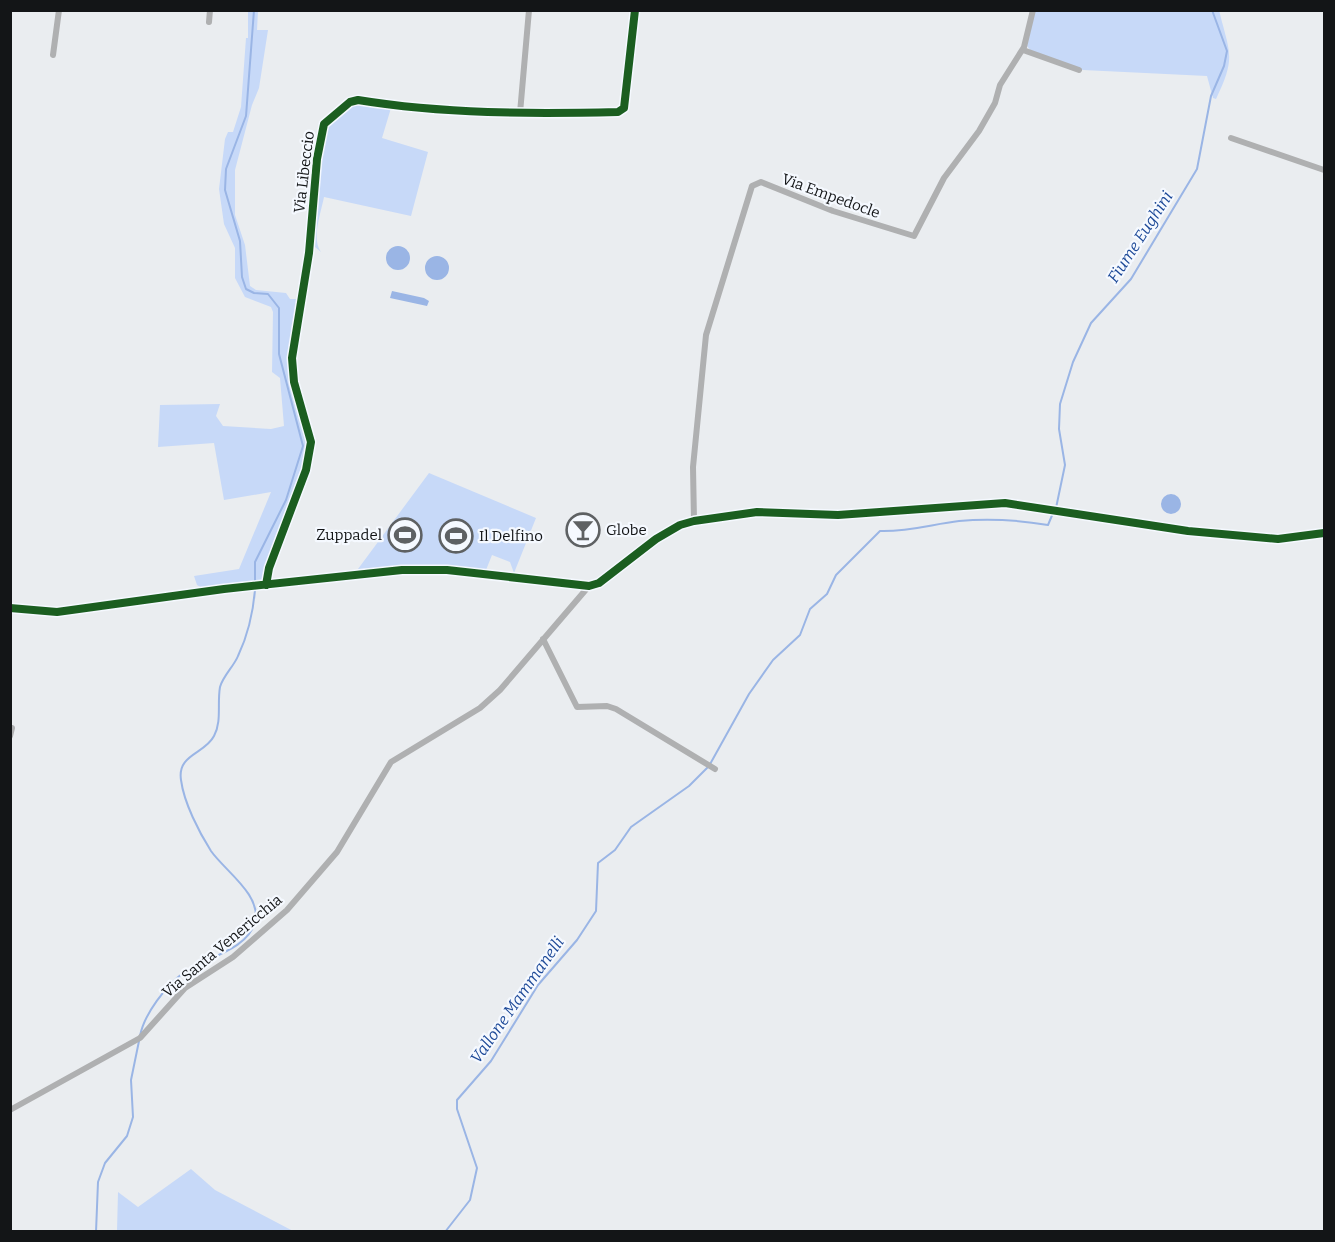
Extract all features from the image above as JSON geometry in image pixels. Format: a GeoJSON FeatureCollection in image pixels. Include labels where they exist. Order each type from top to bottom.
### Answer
{"type":"FeatureCollection","features":[{"type":"Feature","properties":{"kind":"street"},"geometry":{"type":"LineString","coordinates":[[53,55],[59,10]]}},
{"type":"Feature","properties":{"kind":"street"},"geometry":{"type":"LineString","coordinates":[[209,22],[210,10]]}},
{"type":"Feature","properties":{"kind":"street"},"geometry":{"type":"LineString","coordinates":[[520,113],[529,10]]}},
{"type":"Feature","properties":{"kind":"street","name":"Via Libeccio"},"geometry":{"type":"LineString","coordinates":[[266,585],[269,568],[306,470],[310,453],[309,429],[294,382],[292,358],[309,253],[317,159],[324,124],[351,102],[358,100],[425,110],[520,113],[622,111],[635,10]]}},
{"type":"Feature","properties":{"kind":"street","name":"Via Empedocle"},"geometry":{"type":"LineString","coordinates":[[694,520],[693,467],[706,335],[752,186],[760,182],[833,211],[914,237],[944,178],[985,122],[1000,85],[1023,50],[1034,10]]}},
{"type":"Feature","properties":{"kind":"street"},"geometry":{"type":"LineString","coordinates":[[1023,50],[1079,70]]}},
{"type":"Feature","properties":{"kind":"street"},"geometry":{"type":"LineString","coordinates":[[1231,138],[1324,170]]}},
{"type":"Feature","properties":{"kind":"street"},"geometry":{"type":"LineString","coordinates":[[10,608],[57,612],[385,571],[447,570],[589,586],[599,583],[656,539],[694,520],[757,512],[838,515],[1005,503],[1188,531],[1278,539],[1324,533]]}},
{"type":"Feature","properties":{"kind":"street","name":"Via Santa Venericchia"},"geometry":{"type":"LineString","coordinates":[[10,1110],[140,1038],[185,988],[233,957],[287,910],[337,852],[391,762],[480,708],[500,690],[589,586]]}},
{"type":"Feature","properties":{"kind":"street"},"geometry":{"type":"LineString","coordinates":[[543,639],[578,707],[608,706],[616,709],[715,769]]}},
{"type":"Feature","properties":{"kind":"street"},"geometry":{"type":"LineString","coordinates":[[10,736],[12,728]]}},
{"type":"Feature","properties":{"kind":"shaded area"},"geometry":{"type":"Polygon","coordinates":[[[1219,10],[1228,45],[1229,63],[1223,85],[1216,99],[1213,98],[1207,76],[1083,70],[1030,50],[1027,46],[1035,11],[1219,10]]]}},
{"type":"Feature","properties":{"kind":"shaded area"},"geometry":{"type":"Polygon","coordinates":[[[248,11],[258,11],[257,30],[268,30],[259,88],[252,105],[235,170],[235,215],[245,245],[250,286],[256,290],[286,293],[290,299],[297,299],[289,367],[306,430],[308,450],[303,471],[262,582],[204,589],[197,585],[194,576],[239,569],[271,492],[224,500],[214,443],[158,447],[160,405],[220,404],[216,416],[223,426],[271,429],[284,426],[280,378],[272,372],[273,312],[271,307],[245,297],[235,278],[235,248],[224,224],[219,189],[225,139],[228,132],[233,132],[241,107],[246,38],[248,38],[248,11]]]}},
{"type":"Feature","properties":{"kind":"shaded area"},"geometry":{"type":"Polygon","coordinates":[[[355,103],[391,108],[382,138],[428,152],[411,216],[324,197],[317,233],[321,252],[315,247],[313,223],[321,141],[329,123],[355,103]]]}},
{"type":"Feature","properties":{"kind":"shaded area"},"geometry":{"type":"Polygon","coordinates":[[[398,246],[407,249],[410,258],[407,267],[398,270],[389,267],[386,258],[389,249],[398,246]]]}},
{"type":"Feature","properties":{"kind":"shaded area"},"geometry":{"type":"Polygon","coordinates":[[[437,256],[446,259],[449,268],[446,277],[437,280],[428,277],[425,268],[428,259],[437,256]]]}},
{"type":"Feature","properties":{"kind":"shaded area"},"geometry":{"type":"Polygon","coordinates":[[[392,291],[429,301],[427,306],[390,298],[392,291]]]}},
{"type":"Feature","properties":{"kind":"shaded area","name":"Il Delfino"},"geometry":{"type":"Polygon","coordinates":[[[429,473],[536,518],[514,573],[510,562],[492,555],[486,570],[445,565],[358,569],[429,473]]]}},
{"type":"Feature","properties":{"kind":"shaded area"},"geometry":{"type":"Polygon","coordinates":[[[1171,494],[1178,497],[1181,504],[1178,511],[1171,514],[1164,511],[1161,504],[1164,497],[1171,494]]]}},
{"type":"Feature","properties":{"kind":"shaded area"},"geometry":{"type":"Polygon","coordinates":[[[191,1169],[215,1190],[293,1231],[117,1231],[118,1192],[138,1207],[191,1169]]]}},
{"type":"Feature","properties":{"kind":"waterway"},"geometry":{"type":"LineString","coordinates":[[254,10],[246,116],[226,169],[225,190],[240,241],[242,277],[246,289],[254,293],[268,294],[279,308],[279,354],[303,446],[286,500],[255,562],[255,583]]}},
{"type":"Feature","properties":{"kind":"waterway","name":"Fiume Eughini"},"geometry":{"type":"LineString","coordinates":[[1056,508],[1065,465],[1059,429],[1060,404],[1073,362],[1091,323],[1131,279],[1197,169],[1211,96],[1224,66],[1227,51],[1212,10]]}},
{"type":"Feature","properties":{"kind":"waterway","name":"Vallone Mammanelli"},"geometry":{"type":"LineString","coordinates":[[445,1232],[470,1200],[477,1168],[457,1109],[457,1100],[491,1061],[538,985],[577,940],[596,911],[598,863],[615,850],[631,827],[689,786],[709,766],[749,694],[773,660],[800,635],[810,609],[827,594],[836,575],[880,531],[982,520],[1048,525],[1053,513]]}},
{"type":"Feature","properties":{"kind":"waterway"},"geometry":{"type":"LineString","coordinates":[[140,1036],[151,1010],[170,985],[192,967],[235,947],[251,932],[255,922],[256,912],[253,902],[241,884],[211,851],[189,808],[181,780],[181,771],[187,759],[210,742],[214,736],[219,718],[220,687],[245,640],[255,590]]}},
{"type":"Feature","properties":{"kind":"waterway"},"geometry":{"type":"LineString","coordinates":[[96,1232],[98,1182],[105,1163],[127,1136],[133,1117],[131,1080],[139,1041]]}},
{"type":"Feature","properties":{"kind":"cycle path"},"geometry":{"type":"LineString","coordinates":[[266,585],[269,568],[306,470],[311,442],[294,382],[292,358],[309,253],[317,159],[324,124],[350,102],[358,100],[390,105],[488,112],[618,112],[624,108],[635,10]]}},
{"type":"Feature","properties":{"kind":"cycle path"},"geometry":{"type":"LineString","coordinates":[[10,608],[57,612],[224,589],[402,570],[447,570],[589,586],[599,583],[656,539],[680,525],[757,512],[838,515],[1005,503],[1188,531],[1278,539],[1324,533]]}},
{"type":"Feature","properties":{"kind":"place","name":"Globe"},"geometry":{"type":"Point","coordinates":[583,530]}},
{"type":"Feature","properties":{"kind":"place","name":"Zuppadel"},"geometry":{"type":"Point","coordinates":[405,535]}},
{"type":"Feature","properties":{"kind":"place","name":"Il Delfino"},"geometry":{"type":"Point","coordinates":[456,536]}}]}
